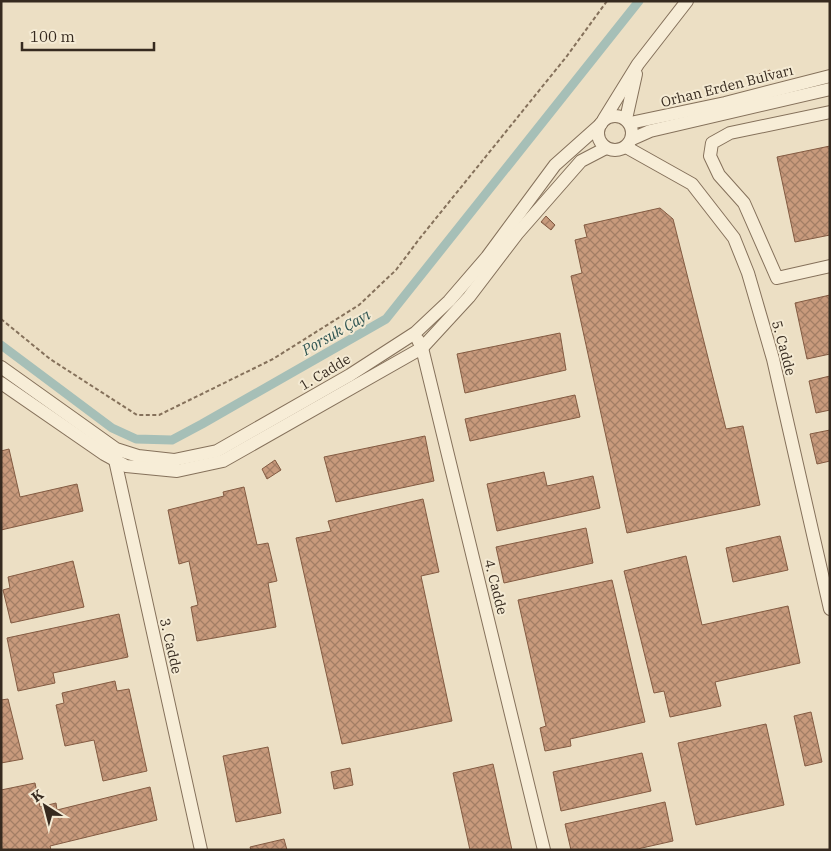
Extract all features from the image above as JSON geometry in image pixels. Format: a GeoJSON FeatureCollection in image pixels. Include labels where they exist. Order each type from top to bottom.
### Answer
{"type":"FeatureCollection","features":[{"type":"Feature","properties":{"kind":"street","name":"1. Cadde"},"geometry":{"type":"LineString","coordinates":[[1,383],[115,454],[174,460],[217,451],[334,385],[415,334],[448,302],[487,258],[555,165],[602,121],[638,64],[687,1]]}},
{"type":"Feature","properties":{"kind":"street"},"geometry":{"type":"LineString","coordinates":[[629,143],[628,121],[638,64]]}},
{"type":"Feature","properties":{"kind":"street","name":"Orhan Erden Bulvarı"},"geometry":{"type":"LineString","coordinates":[[602,121],[615,115],[628,121],[725,103],[830,76]]}},
{"type":"Feature","properties":{"kind":"street","name":"Orhan Erden Bulvarı"},"geometry":{"type":"LineString","coordinates":[[606,148],[616,150],[650,131],[830,89]]}},
{"type":"Feature","properties":{"kind":"street"},"geometry":{"type":"LineString","coordinates":[[830,112],[730,133],[712,143],[710,156],[719,175],[744,203],[777,278],[830,266]]}},
{"type":"Feature","properties":{"kind":"street"},"geometry":{"type":"LineString","coordinates":[[602,121],[598,134],[599,140],[606,148]]}},
{"type":"Feature","properties":{"kind":"street","name":"5. Cadde"},"geometry":{"type":"LineString","coordinates":[[629,143],[692,184],[734,238],[748,273],[773,359],[830,609]]}},
{"type":"Feature","properties":{"kind":"street","name":"1. Cadde"},"geometry":{"type":"LineString","coordinates":[[1,367],[115,454],[126,466],[177,470],[223,461],[422,348],[469,297],[517,234],[581,161],[606,148]]}},
{"type":"Feature","properties":{"kind":"street","name":"4. Cadde"},"geometry":{"type":"LineString","coordinates":[[415,334],[422,348],[544,850]]}},
{"type":"Feature","properties":{"kind":"street","name":"3. Cadde"},"geometry":{"type":"LineString","coordinates":[[115,454],[202,850]]}},
{"type":"Feature","properties":{"kind":"path"},"geometry":{"type":"LineString","coordinates":[[1,319],[50,359],[137,415],[159,415],[273,360],[359,305],[396,270],[567,56],[607,1]]}},
{"type":"Feature","properties":{"kind":"building"},"geometry":{"type":"Polygon","coordinates":[[[770,70],[772,80],[761,83],[759,74],[770,70]]]}},
{"type":"Feature","properties":{"kind":"building"},"geometry":{"type":"Polygon","coordinates":[[[830,146],[830,235],[795,242],[777,157],[830,146]]]}},
{"type":"Feature","properties":{"kind":"building"},"geometry":{"type":"Polygon","coordinates":[[[660,208],[673,219],[726,429],[743,426],[760,505],[627,533],[571,276],[582,273],[575,240],[587,237],[584,225],[660,208]]]}},
{"type":"Feature","properties":{"kind":"building"},"geometry":{"type":"Polygon","coordinates":[[[546,216],[555,225],[551,230],[541,222],[546,216]]]}},
{"type":"Feature","properties":{"kind":"building"},"geometry":{"type":"Polygon","coordinates":[[[830,295],[830,354],[807,359],[795,303],[830,295]]]}},
{"type":"Feature","properties":{"kind":"building"},"geometry":{"type":"Polygon","coordinates":[[[560,333],[566,370],[465,393],[457,354],[560,333]]]}},
{"type":"Feature","properties":{"kind":"building"},"geometry":{"type":"Polygon","coordinates":[[[830,376],[830,410],[816,413],[809,381],[830,376]]]}},
{"type":"Feature","properties":{"kind":"building"},"geometry":{"type":"Polygon","coordinates":[[[575,395],[580,417],[470,441],[465,419],[575,395]]]}},
{"type":"Feature","properties":{"kind":"building"},"geometry":{"type":"Polygon","coordinates":[[[830,430],[830,461],[817,464],[810,434],[830,430]]]}},
{"type":"Feature","properties":{"kind":"building"},"geometry":{"type":"Polygon","coordinates":[[[425,436],[434,481],[336,502],[324,457],[425,436]]]}},
{"type":"Feature","properties":{"kind":"building"},"geometry":{"type":"Polygon","coordinates":[[[9,449],[20,497],[77,484],[83,511],[1,530],[1,451],[9,449]]]}},
{"type":"Feature","properties":{"kind":"building"},"geometry":{"type":"Polygon","coordinates":[[[275,460],[281,470],[267,479],[262,469],[275,460]]]}},
{"type":"Feature","properties":{"kind":"building"},"geometry":{"type":"Polygon","coordinates":[[[544,472],[547,486],[593,476],[600,508],[497,531],[487,484],[544,472]]]}},
{"type":"Feature","properties":{"kind":"building"},"geometry":{"type":"Polygon","coordinates":[[[244,487],[257,545],[268,543],[277,581],[268,583],[276,627],[197,641],[191,607],[198,605],[189,561],[179,564],[168,510],[224,496],[223,492],[244,487]]]}},
{"type":"Feature","properties":{"kind":"building"},"geometry":{"type":"Polygon","coordinates":[[[423,499],[439,572],[421,576],[452,721],[342,744],[296,538],[331,531],[328,521],[423,499]]]}},
{"type":"Feature","properties":{"kind":"building"},"geometry":{"type":"Polygon","coordinates":[[[586,528],[593,563],[504,583],[496,547],[586,528]]]}},
{"type":"Feature","properties":{"kind":"building"},"geometry":{"type":"Polygon","coordinates":[[[780,536],[788,570],[733,582],[726,548],[780,536]]]}},
{"type":"Feature","properties":{"kind":"building"},"geometry":{"type":"Polygon","coordinates":[[[686,556],[702,625],[788,606],[800,663],[715,682],[721,706],[670,717],[664,691],[654,693],[624,571],[686,556]]]}},
{"type":"Feature","properties":{"kind":"building"},"geometry":{"type":"Polygon","coordinates":[[[73,561],[84,607],[11,623],[3,590],[10,588],[8,577],[73,561]]]}},
{"type":"Feature","properties":{"kind":"building"},"geometry":{"type":"Polygon","coordinates":[[[612,580],[645,722],[570,739],[571,746],[545,751],[540,728],[546,726],[518,600],[612,580]]]}},
{"type":"Feature","properties":{"kind":"building"},"geometry":{"type":"Polygon","coordinates":[[[119,614],[128,657],[53,673],[55,683],[18,691],[7,638],[119,614]]]}},
{"type":"Feature","properties":{"kind":"building"},"geometry":{"type":"Polygon","coordinates":[[[115,681],[117,691],[129,689],[147,771],[103,781],[94,740],[65,746],[56,705],[64,703],[62,693],[115,681]]]}},
{"type":"Feature","properties":{"kind":"building"},"geometry":{"type":"Polygon","coordinates":[[[8,699],[23,759],[1,763],[1,700],[8,699]]]}},
{"type":"Feature","properties":{"kind":"building"},"geometry":{"type":"Polygon","coordinates":[[[811,712],[822,762],[805,766],[794,716],[811,712]]]}},
{"type":"Feature","properties":{"kind":"building"},"geometry":{"type":"Polygon","coordinates":[[[766,724],[784,805],[696,825],[678,743],[766,724]]]}},
{"type":"Feature","properties":{"kind":"building"},"geometry":{"type":"Polygon","coordinates":[[[268,747],[281,813],[236,822],[223,756],[268,747]]]}},
{"type":"Feature","properties":{"kind":"building"},"geometry":{"type":"Polygon","coordinates":[[[642,753],[651,791],[561,811],[553,772],[642,753]]]}},
{"type":"Feature","properties":{"kind":"building"},"geometry":{"type":"Polygon","coordinates":[[[493,764],[512,850],[470,850],[453,773],[493,764]]]}},
{"type":"Feature","properties":{"kind":"building"},"geometry":{"type":"Polygon","coordinates":[[[350,768],[353,785],[334,789],[331,772],[350,768]]]}},
{"type":"Feature","properties":{"kind":"building"},"geometry":{"type":"Polygon","coordinates":[[[35,783],[40,807],[56,803],[57,810],[150,787],[157,820],[50,846],[51,850],[1,850],[1,790],[35,783]]]}},
{"type":"Feature","properties":{"kind":"building"},"geometry":{"type":"Polygon","coordinates":[[[665,802],[673,841],[633,850],[571,850],[565,824],[665,802]]]}},
{"type":"Feature","properties":{"kind":"building"},"geometry":{"type":"Polygon","coordinates":[[[284,839],[287,850],[251,850],[250,847],[284,839]]]}},
{"type":"Feature","properties":{"kind":"waterway","name":"Porsuk Çayı"},"geometry":{"type":"LineString","coordinates":[[1,345],[112,428],[136,439],[172,440],[202,424],[386,319],[639,1]]}}]}
